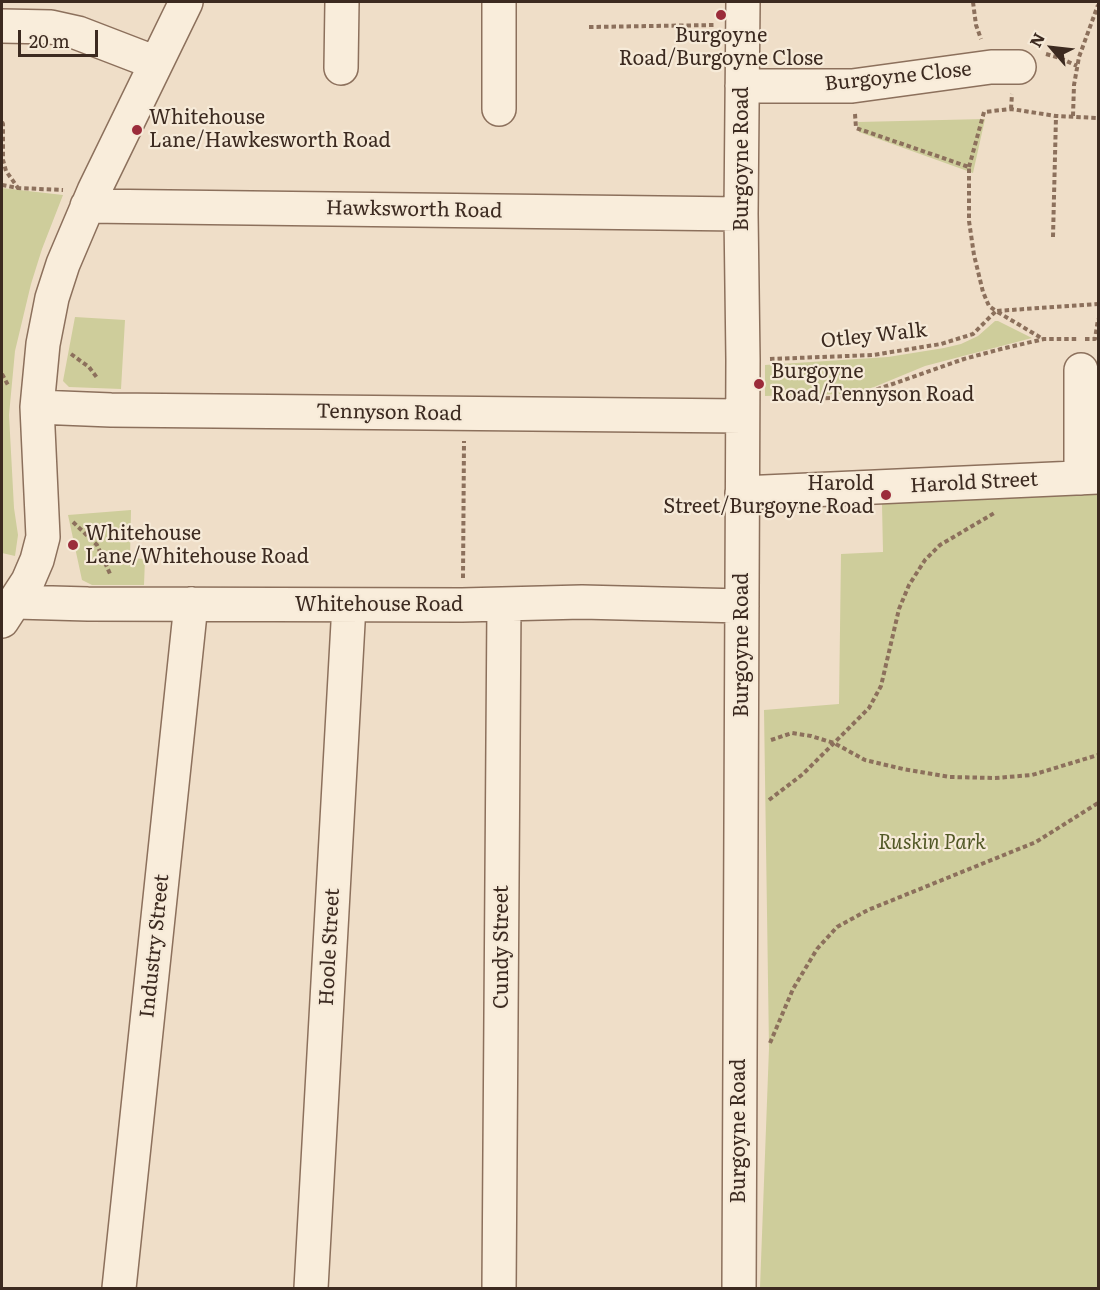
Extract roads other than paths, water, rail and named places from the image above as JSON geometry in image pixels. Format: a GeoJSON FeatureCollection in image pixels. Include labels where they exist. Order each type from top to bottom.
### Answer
{"type":"FeatureCollection","features":[{"type":"Feature","properties":{"kind":"street"},"geometry":{"type":"LineString","coordinates":[[9,611],[37,561],[43,537],[37,407],[43,344],[52,298],[63,264],[91,198],[186,2]]}},
{"type":"Feature","properties":{"kind":"street"},"geometry":{"type":"LineString","coordinates":[[341,68],[342,2]]}},
{"type":"Feature","properties":{"kind":"street"},"geometry":{"type":"LineString","coordinates":[[499,2],[499,109]]}},
{"type":"Feature","properties":{"kind":"street","name":"Burgoyne Road"},"geometry":{"type":"LineString","coordinates":[[739,1288],[743,13]]}},
{"type":"Feature","properties":{"kind":"street"},"geometry":{"type":"LineString","coordinates":[[2,26],[51,14],[78,33],[156,63]]}},
{"type":"Feature","properties":{"kind":"street","name":"Burgoyne Close"},"geometry":{"type":"LineString","coordinates":[[742,86],[852,86],[1005,67]]}},
{"type":"Feature","properties":{"kind":"street","name":"Hawksworth Road"},"geometry":{"type":"LineString","coordinates":[[91,198],[741,214]]}},
{"type":"Feature","properties":{"kind":"street"},"geometry":{"type":"LineString","coordinates":[[1081,370],[1090,478]]}},
{"type":"Feature","properties":{"kind":"street","name":"Tennyson Road"},"geometry":{"type":"LineString","coordinates":[[37,407],[464,414],[742,407]]}},
{"type":"Feature","properties":{"kind":"street","name":"Harold Street"},"geometry":{"type":"LineString","coordinates":[[742,493],[1090,478]]}},
{"type":"Feature","properties":{"kind":"street","name":"Whitehouse Road"},"geometry":{"type":"LineString","coordinates":[[9,611],[117,604],[504,605],[582,602],[742,606]]}},
{"type":"Feature","properties":{"kind":"street","name":"Industry Street"},"geometry":{"type":"LineString","coordinates":[[119,1288],[191,604]]}},
{"type":"Feature","properties":{"kind":"street","name":"Hoole Street"},"geometry":{"type":"LineString","coordinates":[[311,1288],[349,605]]}},
{"type":"Feature","properties":{"kind":"street","name":"Cundy Street"},"geometry":{"type":"LineString","coordinates":[[499,1288],[504,605]]}},
{"type":"Feature","properties":{"kind":"place","name":"Burgoyne Road/Burgoyne Close"},"geometry":{"type":"Point","coordinates":[721,15]}},
{"type":"Feature","properties":{"kind":"place","name":"Whitehouse Lane/Hawkesworth Road"},"geometry":{"type":"Point","coordinates":[137,130]}},
{"type":"Feature","properties":{"kind":"place","name":"Burgoyne Road/Tennyson Road"},"geometry":{"type":"Point","coordinates":[759,384]}},
{"type":"Feature","properties":{"kind":"place","name":"Harold Street/Burgoyne Road"},"geometry":{"type":"Point","coordinates":[886,495]}},
{"type":"Feature","properties":{"kind":"place","name":"Whitehouse Lane/Whitehouse Road"},"geometry":{"type":"Point","coordinates":[73,545]}},
{"type":"Feature","properties":{"kind":"park label","name":"Ruskin Park"},"geometry":{"type":"Point","coordinates":[932,843]}}]}
